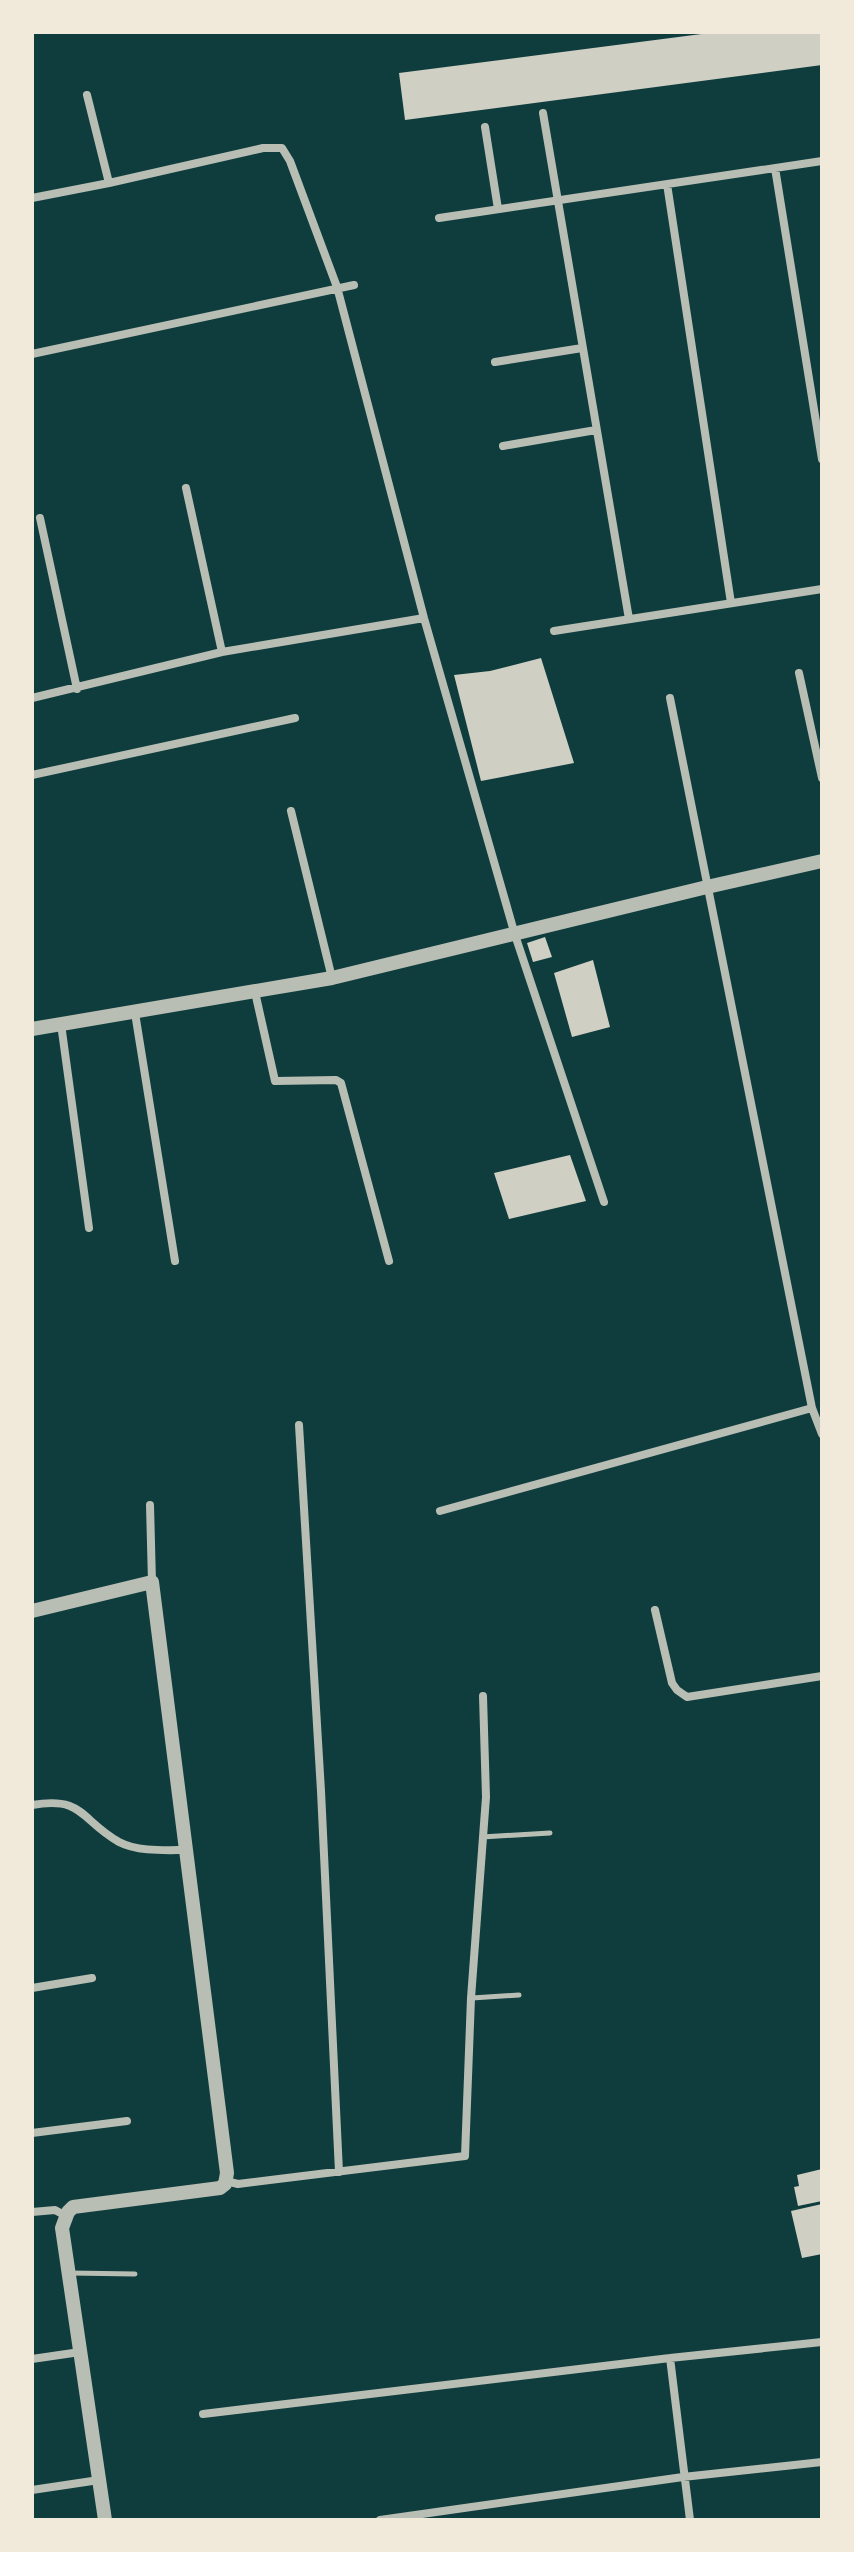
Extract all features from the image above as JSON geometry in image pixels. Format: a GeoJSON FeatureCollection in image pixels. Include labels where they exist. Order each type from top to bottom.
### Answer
{"type":"FeatureCollection","features":[{"type":"Feature","properties":{"kind":"street"},"geometry":{"type":"LineString","coordinates":[[87,95],[109,183]]}},
{"type":"Feature","properties":{"kind":"street"},"geometry":{"type":"LineString","coordinates":[[543,113],[629,619]]}},
{"type":"Feature","properties":{"kind":"street"},"geometry":{"type":"LineString","coordinates":[[485,127],[498,209]]}},
{"type":"Feature","properties":{"kind":"street"},"geometry":{"type":"LineString","coordinates":[[32,198],[263,148],[282,148],[290,161],[337,287],[424,618],[515,935],[604,1202]]}},
{"type":"Feature","properties":{"kind":"street"},"geometry":{"type":"LineString","coordinates":[[439,218],[822,161]]}},
{"type":"Feature","properties":{"kind":"street"},"geometry":{"type":"LineString","coordinates":[[775,168],[822,459]]}},
{"type":"Feature","properties":{"kind":"street"},"geometry":{"type":"LineString","coordinates":[[667,184],[731,603]]}},
{"type":"Feature","properties":{"kind":"street"},"geometry":{"type":"LineString","coordinates":[[32,354],[354,285]]}},
{"type":"Feature","properties":{"kind":"street"},"geometry":{"type":"LineString","coordinates":[[495,362],[582,348]]}},
{"type":"Feature","properties":{"kind":"street"},"geometry":{"type":"LineString","coordinates":[[503,446],[596,430]]}},
{"type":"Feature","properties":{"kind":"street"},"geometry":{"type":"LineString","coordinates":[[186,488],[222,652]]}},
{"type":"Feature","properties":{"kind":"street"},"geometry":{"type":"LineString","coordinates":[[40,518],[77,689]]}},
{"type":"Feature","properties":{"kind":"street"},"geometry":{"type":"LineString","coordinates":[[554,631],[822,589]]}},
{"type":"Feature","properties":{"kind":"street"},"geometry":{"type":"LineString","coordinates":[[32,698],[222,652],[424,618]]}},
{"type":"Feature","properties":{"kind":"street"},"geometry":{"type":"LineString","coordinates":[[799,673],[822,778]]}},
{"type":"Feature","properties":{"kind":"street"},"geometry":{"type":"LineString","coordinates":[[670,698],[812,1408],[822,1434]]}},
{"type":"Feature","properties":{"kind":"street"},"geometry":{"type":"LineString","coordinates":[[32,775],[295,718]]}},
{"type":"Feature","properties":{"kind":"street"},"geometry":{"type":"LineString","coordinates":[[291,811],[332,978]]}},
{"type":"Feature","properties":{"kind":"street"},"geometry":{"type":"LineString","coordinates":[[32,1029],[332,978],[822,861]]}},
{"type":"Feature","properties":{"kind":"street"},"geometry":{"type":"LineString","coordinates":[[255,992],[275,1081],[336,1080],[341,1083],[389,1261]]}},
{"type":"Feature","properties":{"kind":"street"},"geometry":{"type":"LineString","coordinates":[[135,1013],[175,1261]]}},
{"type":"Feature","properties":{"kind":"street"},"geometry":{"type":"LineString","coordinates":[[61,1024],[89,1228]]}},
{"type":"Feature","properties":{"kind":"street"},"geometry":{"type":"LineString","coordinates":[[440,1511],[812,1408]]}},
{"type":"Feature","properties":{"kind":"street"},"geometry":{"type":"LineString","coordinates":[[299,1425],[339,2172]]}},
{"type":"Feature","properties":{"kind":"street"},"geometry":{"type":"LineString","coordinates":[[105,2520],[62,2228],[66,2216],[73,2207],[209,2191],[220,2188],[226,2181],[227,2173],[152,1582],[150,1505]]}},
{"type":"Feature","properties":{"kind":"street"},"geometry":{"type":"LineString","coordinates":[[32,1611],[152,1582]]}},
{"type":"Feature","properties":{"kind":"street"},"geometry":{"type":"LineString","coordinates":[[655,1610],[672,1683],[687,1697],[822,1676]]}},
{"type":"Feature","properties":{"kind":"street"},"geometry":{"type":"LineString","coordinates":[[226,2181],[238,2184],[463,2157],[466,2153],[471,1998],[486,1797],[483,1696]]}},
{"type":"Feature","properties":{"kind":"street"},"geometry":{"type":"LineString","coordinates":[[32,1805],[51,1801],[74,1806],[121,1844],[149,1849],[187,1850]]}},
{"type":"Feature","properties":{"kind":"street"},"geometry":{"type":"LineString","coordinates":[[32,1988],[92,1978]]}},
{"type":"Feature","properties":{"kind":"street"},"geometry":{"type":"LineString","coordinates":[[32,2133],[127,2121]]}},
{"type":"Feature","properties":{"kind":"street"},"geometry":{"type":"LineString","coordinates":[[32,2212],[55,2210],[66,2216]]}},
{"type":"Feature","properties":{"kind":"street"},"geometry":{"type":"LineString","coordinates":[[203,2414],[822,2342]]}},
{"type":"Feature","properties":{"kind":"street"},"geometry":{"type":"LineString","coordinates":[[32,2359],[80,2352]]}},
{"type":"Feature","properties":{"kind":"street"},"geometry":{"type":"LineString","coordinates":[[670,2358],[690,2520]]}},
{"type":"Feature","properties":{"kind":"street"},"geometry":{"type":"LineString","coordinates":[[380,2520],[683,2477],[822,2462]]}},
{"type":"Feature","properties":{"kind":"street"},"geometry":{"type":"LineString","coordinates":[[32,2490],[99,2480]]}},
{"type":"Feature","properties":{"kind":"lane"},"geometry":{"type":"LineString","coordinates":[[481,1837],[550,1833]]}},
{"type":"Feature","properties":{"kind":"lane"},"geometry":{"type":"LineString","coordinates":[[471,1998],[519,1995]]}},
{"type":"Feature","properties":{"kind":"lane"},"geometry":{"type":"LineString","coordinates":[[69,2273],[135,2274]]}},
{"type":"Feature","properties":{"kind":"building"},"geometry":{"type":"Polygon","coordinates":[[[717,32],[822,32],[822,65],[405,120],[399,73],[717,32]]]}},
{"type":"Feature","properties":{"kind":"building"},"geometry":{"type":"Polygon","coordinates":[[[541,658],[574,763],[481,781],[454,675],[490,671],[541,658]]]}},
{"type":"Feature","properties":{"kind":"building"},"geometry":{"type":"Polygon","coordinates":[[[545,937],[552,957],[533,962],[527,943],[545,937]]]}},
{"type":"Feature","properties":{"kind":"building"},"geometry":{"type":"Polygon","coordinates":[[[593,960],[610,1027],[572,1037],[554,973],[593,960]]]}},
{"type":"Feature","properties":{"kind":"building"},"geometry":{"type":"Polygon","coordinates":[[[570,1155],[586,1201],[509,1219],[494,1173],[570,1155]]]}},
{"type":"Feature","properties":{"kind":"building"},"geometry":{"type":"Polygon","coordinates":[[[822,2169],[822,2201],[798,2206],[794,2187],[799,2186],[797,2175],[822,2169]]]}},
{"type":"Feature","properties":{"kind":"building"},"geometry":{"type":"Polygon","coordinates":[[[822,2204],[822,2254],[802,2258],[791,2211],[822,2204]]]}}]}
